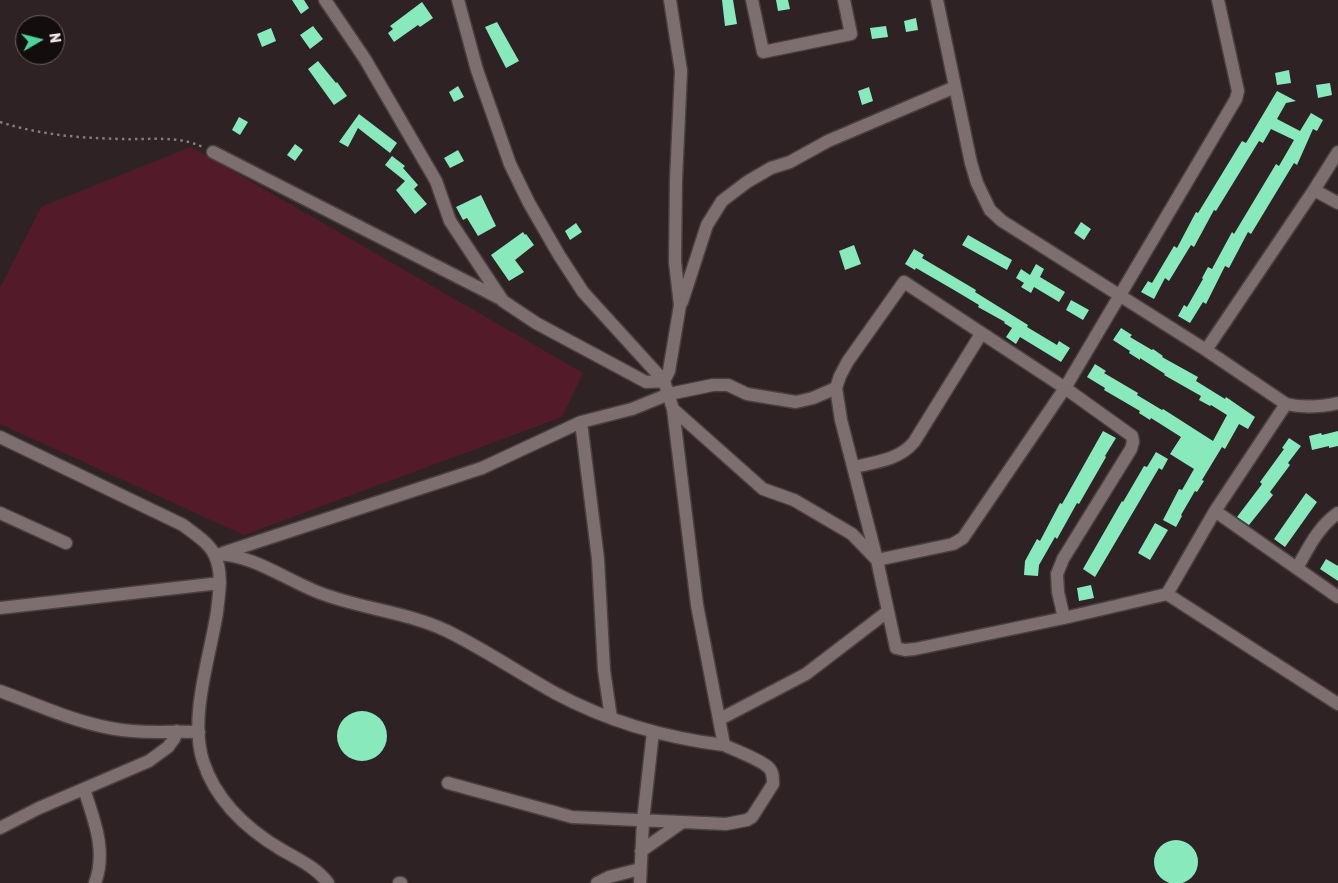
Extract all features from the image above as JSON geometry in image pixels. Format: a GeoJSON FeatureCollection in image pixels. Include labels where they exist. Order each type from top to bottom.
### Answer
{"type":"FeatureCollection","features":[{"type":"Feature","properties":{"kind":"street"},"geometry":{"type":"LineString","coordinates":[[325,0],[365,59],[436,182],[450,221],[503,301]]}},
{"type":"Feature","properties":{"kind":"street"},"geometry":{"type":"LineString","coordinates":[[458,0],[477,70],[510,164],[529,203],[583,292],[664,381],[669,394],[673,408],[697,605],[724,745]]}},
{"type":"Feature","properties":{"kind":"street"},"geometry":{"type":"LineString","coordinates":[[670,0],[681,71],[676,180],[675,262],[680,306]]}},
{"type":"Feature","properties":{"kind":"street"},"geometry":{"type":"LineString","coordinates":[[752,0],[764,52],[851,34],[844,0]]}},
{"type":"Feature","properties":{"kind":"street"},"geometry":{"type":"LineString","coordinates":[[937,0],[971,163],[977,183],[990,210],[1002,221],[1206,350],[1286,404],[1313,407],[1338,403]]}},
{"type":"Feature","properties":{"kind":"street"},"geometry":{"type":"LineString","coordinates":[[877,560],[953,544],[963,538],[1065,388],[1236,99],[1238,91],[1218,0]]}},
{"type":"Feature","properties":{"kind":"street"},"geometry":{"type":"LineString","coordinates":[[664,381],[669,371],[680,306],[707,226],[722,202],[747,182],[771,168],[790,162],[828,141],[956,88]]}},
{"type":"Feature","properties":{"kind":"street"},"geometry":{"type":"LineString","coordinates":[[213,152],[503,301],[536,323],[646,382],[664,381]]}},
{"type":"Feature","properties":{"kind":"street"},"geometry":{"type":"LineString","coordinates":[[1206,350],[1338,152]]}},
{"type":"Feature","properties":{"kind":"street"},"geometry":{"type":"LineString","coordinates":[[1314,190],[1338,204]]}},
{"type":"Feature","properties":{"kind":"street"},"geometry":{"type":"LineString","coordinates":[[1064,618],[1058,592],[1057,574],[1063,559],[1131,449],[1132,436],[1065,388],[904,282],[848,361],[836,388],[837,400],[877,560],[896,648],[906,650],[1064,618],[1167,594],[1338,704]]}},
{"type":"Feature","properties":{"kind":"street"},"geometry":{"type":"LineString","coordinates":[[854,467],[893,458],[907,450],[914,442],[981,334]]}},
{"type":"Feature","properties":{"kind":"street"},"geometry":{"type":"LineString","coordinates":[[219,554],[482,468],[581,422],[632,409],[669,394],[713,385],[728,385],[747,394],[796,402],[813,398],[836,388]]}},
{"type":"Feature","properties":{"kind":"street"},"geometry":{"type":"LineString","coordinates":[[1167,594],[1216,511],[1286,404]]}},
{"type":"Feature","properties":{"kind":"street"},"geometry":{"type":"LineString","coordinates":[[673,408],[737,468],[763,489],[794,500],[852,534],[877,560]]}},
{"type":"Feature","properties":{"kind":"street"},"geometry":{"type":"LineString","coordinates":[[581,422],[598,559],[604,670],[610,718]]}},
{"type":"Feature","properties":{"kind":"street"},"geometry":{"type":"LineString","coordinates":[[0,437],[183,524],[219,554],[260,565],[302,586],[341,601],[420,620],[446,631],[556,694],[610,718],[654,732],[724,745],[769,767],[774,778],[770,789],[754,814],[747,820],[726,824],[572,817],[448,783]]}},
{"type":"Feature","properties":{"kind":"street"},"geometry":{"type":"LineString","coordinates":[[1216,511],[1338,597]]}},
{"type":"Feature","properties":{"kind":"street"},"geometry":{"type":"LineString","coordinates":[[0,513],[66,543]]}},
{"type":"Feature","properties":{"kind":"street"},"geometry":{"type":"LineString","coordinates":[[1297,568],[1316,534],[1338,513]]}},
{"type":"Feature","properties":{"kind":"street"},"geometry":{"type":"LineString","coordinates":[[219,554],[220,583],[212,642],[200,700],[199,742],[203,761],[211,780],[236,815],[266,841],[312,867],[328,883]]}},
{"type":"Feature","properties":{"kind":"street"},"geometry":{"type":"LineString","coordinates":[[0,608],[220,583]]}},
{"type":"Feature","properties":{"kind":"street"},"geometry":{"type":"LineString","coordinates":[[720,719],[806,674],[887,612]]}},
{"type":"Feature","properties":{"kind":"street"},"geometry":{"type":"LineString","coordinates":[[0,690],[88,723],[128,730],[199,732]]}},
{"type":"Feature","properties":{"kind":"street"},"geometry":{"type":"LineString","coordinates":[[0,828],[23,815],[149,761],[168,747],[177,731]]}},
{"type":"Feature","properties":{"kind":"street"},"geometry":{"type":"LineString","coordinates":[[640,883],[643,821],[654,732]]}},
{"type":"Feature","properties":{"kind":"street"},"geometry":{"type":"LineString","coordinates":[[84,789],[99,842],[101,858],[100,870],[95,883]]}},
{"type":"Feature","properties":{"kind":"street"},"geometry":{"type":"LineString","coordinates":[[641,851],[681,823]]}},
{"type":"Feature","properties":{"kind":"street"},"geometry":{"type":"LineString","coordinates":[[597,883],[609,877],[640,869]]}},
{"type":"Feature","properties":{"kind":"path"},"geometry":{"type":"LineString","coordinates":[[0,122],[27,130],[69,138],[125,140],[159,138],[182,140],[197,144],[213,152]]}},
{"type":"Feature","properties":{"kind":"shaded area"},"geometry":{"type":"Polygon","coordinates":[[[191,147],[583,373],[562,417],[244,535],[0,424],[0,288],[41,207],[191,147]]]}},
{"type":"Feature","properties":{"kind":"building"},"geometry":{"type":"Polygon","coordinates":[[[292,0],[304,0],[309,8],[301,14],[292,0]]]}},
{"type":"Feature","properties":{"kind":"building"},"geometry":{"type":"Polygon","coordinates":[[[722,0],[733,0],[737,24],[725,26],[722,0]]]}},
{"type":"Feature","properties":{"kind":"building"},"geometry":{"type":"Polygon","coordinates":[[[776,0],[788,0],[790,9],[778,11],[776,0]]]}},
{"type":"Feature","properties":{"kind":"building"},"geometry":{"type":"Polygon","coordinates":[[[422,2],[433,18],[420,27],[418,25],[394,42],[388,33],[393,29],[390,26],[422,2]]]}},
{"type":"Feature","properties":{"kind":"building"},"geometry":{"type":"Polygon","coordinates":[[[916,18],[918,30],[906,32],[904,21],[916,18]]]}},
{"type":"Feature","properties":{"kind":"building"},"geometry":{"type":"Polygon","coordinates":[[[497,22],[519,61],[506,68],[485,27],[497,22]]]}},
{"type":"Feature","properties":{"kind":"building"},"geometry":{"type":"Polygon","coordinates":[[[313,26],[323,39],[310,49],[300,35],[313,26]]]}},
{"type":"Feature","properties":{"kind":"building"},"geometry":{"type":"Polygon","coordinates":[[[886,26],[888,37],[872,39],[870,28],[886,26]]]}},
{"type":"Feature","properties":{"kind":"building"},"geometry":{"type":"Polygon","coordinates":[[[271,28],[276,41],[262,47],[257,34],[271,28]]]}},
{"type":"Feature","properties":{"kind":"building"},"geometry":{"type":"Polygon","coordinates":[[[318,61],[347,96],[334,105],[308,69],[318,61]]]}},
{"type":"Feature","properties":{"kind":"building"},"geometry":{"type":"Polygon","coordinates":[[[1289,70],[1291,83],[1277,85],[1275,73],[1289,70]]]}},
{"type":"Feature","properties":{"kind":"building"},"geometry":{"type":"Polygon","coordinates":[[[1330,83],[1332,95],[1318,98],[1316,85],[1330,83]]]}},
{"type":"Feature","properties":{"kind":"building"},"geometry":{"type":"Polygon","coordinates":[[[458,86],[464,97],[454,102],[449,92],[458,86]]]}},
{"type":"Feature","properties":{"kind":"building"},"geometry":{"type":"Polygon","coordinates":[[[869,87],[873,101],[862,105],[858,91],[869,87]]]}},
{"type":"Feature","properties":{"kind":"building"},"geometry":{"type":"Polygon","coordinates":[[[1277,91],[1296,101],[1286,103],[1277,119],[1300,131],[1311,113],[1323,120],[1317,131],[1313,129],[1297,165],[1294,163],[1251,234],[1248,232],[1229,268],[1225,266],[1206,304],[1203,302],[1190,323],[1178,316],[1184,305],[1187,307],[1208,267],[1212,269],[1232,232],[1234,234],[1276,164],[1279,166],[1294,140],[1271,129],[1263,143],[1259,141],[1216,211],[1214,210],[1194,247],[1191,245],[1169,281],[1165,278],[1154,299],[1141,292],[1148,281],[1152,283],[1174,246],[1177,248],[1196,212],[1198,213],[1242,141],[1246,143],[1277,91]]]}},
{"type":"Feature","properties":{"kind":"building"},"geometry":{"type":"Polygon","coordinates":[[[359,114],[397,143],[390,153],[358,128],[348,147],[339,142],[359,114]]]}},
{"type":"Feature","properties":{"kind":"building"},"geometry":{"type":"Polygon","coordinates":[[[239,117],[248,122],[240,135],[232,130],[239,117]]]}},
{"type":"Feature","properties":{"kind":"building"},"geometry":{"type":"Polygon","coordinates":[[[295,144],[303,150],[295,161],[287,155],[295,144]]]}},
{"type":"Feature","properties":{"kind":"building"},"geometry":{"type":"Polygon","coordinates":[[[458,150],[464,161],[450,168],[444,158],[458,150]]]}},
{"type":"Feature","properties":{"kind":"building"},"geometry":{"type":"Polygon","coordinates":[[[392,156],[405,166],[403,168],[418,185],[414,189],[427,204],[415,214],[396,190],[405,181],[385,165],[392,156]]]}},
{"type":"Feature","properties":{"kind":"building"},"geometry":{"type":"Polygon","coordinates":[[[481,195],[496,226],[478,236],[467,218],[463,220],[456,207],[481,195]]]}},
{"type":"Feature","properties":{"kind":"building"},"geometry":{"type":"Polygon","coordinates":[[[1081,222],[1091,229],[1084,240],[1074,233],[1081,222]]]}},
{"type":"Feature","properties":{"kind":"building"},"geometry":{"type":"Polygon","coordinates":[[[576,223],[582,232],[570,240],[565,231],[576,223]]]}},
{"type":"Feature","properties":{"kind":"building"},"geometry":{"type":"Polygon","coordinates":[[[523,232],[534,245],[515,260],[524,272],[509,281],[491,255],[523,232]]]}},
{"type":"Feature","properties":{"kind":"building"},"geometry":{"type":"Polygon","coordinates":[[[968,235],[1012,260],[1007,270],[962,245],[968,235]]]}},
{"type":"Feature","properties":{"kind":"building"},"geometry":{"type":"Polygon","coordinates":[[[854,245],[861,264],[845,270],[839,251],[854,245]]]}},
{"type":"Feature","properties":{"kind":"building"},"geometry":{"type":"Polygon","coordinates":[[[914,249],[924,255],[922,258],[976,290],[975,292],[1028,325],[1027,327],[1057,345],[1059,341],[1070,348],[1061,362],[1020,337],[1016,344],[1006,337],[1012,328],[1005,322],[978,307],[979,305],[954,290],[916,268],[915,270],[905,264],[914,249]]]}},
{"type":"Feature","properties":{"kind":"building"},"geometry":{"type":"Polygon","coordinates":[[[1036,264],[1044,269],[1040,277],[1065,292],[1059,302],[1034,287],[1031,293],[1021,287],[1024,283],[1016,278],[1021,269],[1030,275],[1036,264]]]}},
{"type":"Feature","properties":{"kind":"building"},"geometry":{"type":"Polygon","coordinates":[[[1071,300],[1089,310],[1083,320],[1066,310],[1071,300]]]}},
{"type":"Feature","properties":{"kind":"building"},"geometry":{"type":"Polygon","coordinates":[[[1121,328],[1132,335],[1130,337],[1198,377],[1196,381],[1225,399],[1226,397],[1255,417],[1248,429],[1239,424],[1225,449],[1222,447],[1202,480],[1204,481],[1197,492],[1195,491],[1181,515],[1176,527],[1163,520],[1179,489],[1182,490],[1194,469],[1170,454],[1181,437],[1151,418],[1150,420],[1139,413],[1140,411],[1104,390],[1105,388],[1087,377],[1095,364],[1106,371],[1104,373],[1138,393],[1137,395],[1213,441],[1227,415],[1199,400],[1201,396],[1129,353],[1130,351],[1113,340],[1121,328]]]}},
{"type":"Feature","properties":{"kind":"building"},"geometry":{"type":"Polygon","coordinates":[[[1103,431],[1116,438],[1106,457],[1079,504],[1077,503],[1057,539],[1055,537],[1039,565],[1038,576],[1024,575],[1025,561],[1037,539],[1040,541],[1060,503],[1062,504],[1103,431]]]}},
{"type":"Feature","properties":{"kind":"building"},"geometry":{"type":"Polygon","coordinates":[[[1338,431],[1338,446],[1312,450],[1309,436],[1338,431]]]}},
{"type":"Feature","properties":{"kind":"building"},"geometry":{"type":"Polygon","coordinates":[[[1289,438],[1301,446],[1270,492],[1273,495],[1249,525],[1237,517],[1262,484],[1260,482],[1284,449],[1282,448],[1289,438]]]}},
{"type":"Feature","properties":{"kind":"building"},"geometry":{"type":"Polygon","coordinates":[[[1156,452],[1168,459],[1162,470],[1159,468],[1095,577],[1083,569],[1122,501],[1144,466],[1147,467],[1156,452]]]}},
{"type":"Feature","properties":{"kind":"building"},"geometry":{"type":"Polygon","coordinates":[[[1306,493],[1317,502],[1285,547],[1274,539],[1306,493]]]}},
{"type":"Feature","properties":{"kind":"building"},"geometry":{"type":"Polygon","coordinates":[[[1155,523],[1168,530],[1150,560],[1138,553],[1155,523]]]}},
{"type":"Feature","properties":{"kind":"building"},"geometry":{"type":"Polygon","coordinates":[[[1326,559],[1338,566],[1338,581],[1320,569],[1326,559]]]}},
{"type":"Feature","properties":{"kind":"building"},"geometry":{"type":"Polygon","coordinates":[[[1091,585],[1094,598],[1079,601],[1077,588],[1091,585]]]}},
{"type":"Feature","properties":{"kind":"building"},"geometry":{"type":"Polygon","coordinates":[[[362,711],[372,713],[380,718],[385,726],[387,736],[385,746],[380,754],[372,759],[362,761],[352,759],[344,754],[339,746],[337,736],[339,726],[344,718],[352,713],[362,711]]]}},
{"type":"Feature","properties":{"kind":"building"},"geometry":{"type":"Polygon","coordinates":[[[1180,840],[1192,846],[1197,853],[1197,871],[1192,878],[1185,883],[1172,884],[1160,878],[1155,871],[1154,858],[1160,846],[1167,841],[1180,840]]]}}]}
